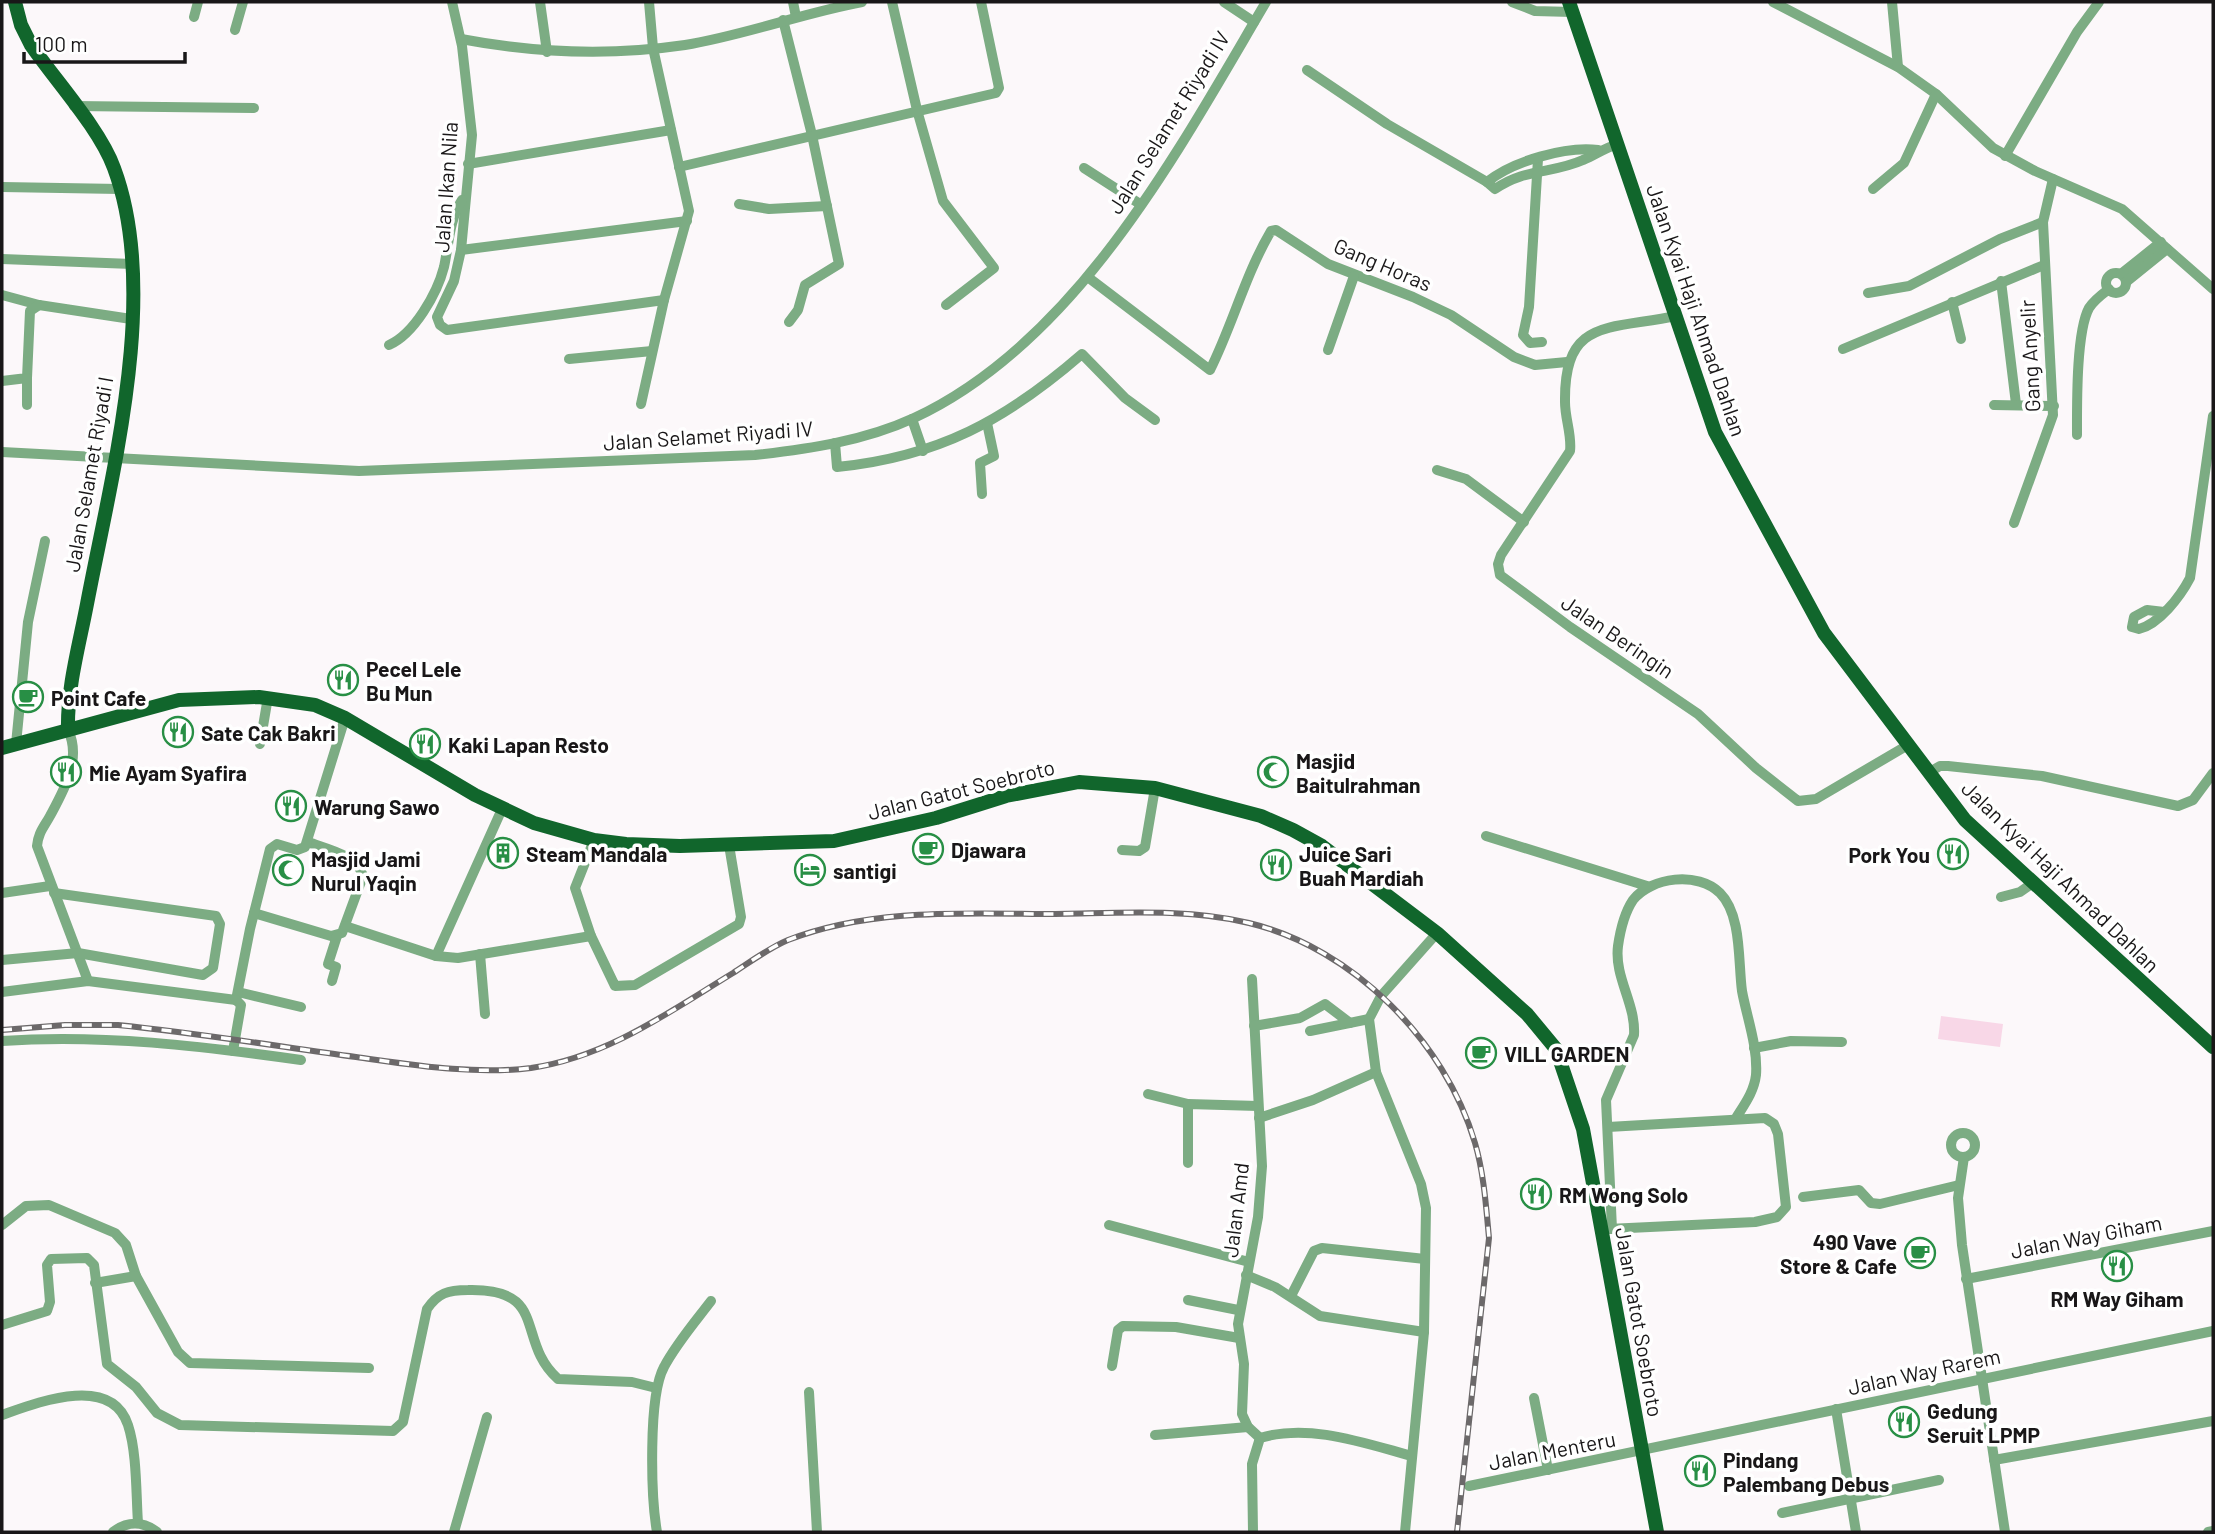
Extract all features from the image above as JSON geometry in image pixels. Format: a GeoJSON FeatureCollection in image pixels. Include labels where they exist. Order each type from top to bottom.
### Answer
{"type":"FeatureCollection","features":[{"type":"Feature","properties":{"kind":"main road","name":"Jalan Selamet Riyadi I"},"geometry":{"type":"LineString","coordinates":[[15,2],[26,37],[107,153],[120,189],[132,264],[131,319],[116,460],[72,679],[68,730]]}},
{"type":"Feature","properties":{"kind":"main road","name":"Jalan Kyai Haji Ahmad Dahlan"},"geometry":{"type":"LineString","coordinates":[[1570,7],[1676,316],[1704,406],[1736,475],[1824,633],[1965,820],[2213,1047]]}},
{"type":"Feature","properties":{"kind":"main road","name":"Jalan Gatot Soebroto"},"geometry":{"type":"LineString","coordinates":[[9,746],[179,700],[268,697],[315,705],[345,718],[502,809],[534,823],[593,840],[640,845],[834,841],[936,818],[1006,796],[1068,784],[1109,782],[1155,788],[1261,816],[1293,830],[1322,846],[1437,933],[1527,1014],[1556,1049],[1570,1082],[1607,1229],[1657,1532]]}},
{"type":"Feature","properties":{"kind":"street"},"geometry":{"type":"LineString","coordinates":[[194,17],[198,2]]}},
{"type":"Feature","properties":{"kind":"street"},"geometry":{"type":"LineString","coordinates":[[235,30],[243,2]]}},
{"type":"Feature","properties":{"kind":"street","name":"Jalan Ikan Nila"},"geometry":{"type":"LineString","coordinates":[[452,2],[461,39],[472,135],[461,250],[454,281],[438,317],[443,329],[664,300]]}},
{"type":"Feature","properties":{"kind":"street"},"geometry":{"type":"LineString","coordinates":[[540,2],[547,52]]}},
{"type":"Feature","properties":{"kind":"street"},"geometry":{"type":"LineString","coordinates":[[640,404],[664,300],[687,221],[688,200],[653,48],[649,2]]}},
{"type":"Feature","properties":{"kind":"street"},"geometry":{"type":"LineString","coordinates":[[793,2],[796,17]]}},
{"type":"Feature","properties":{"kind":"street"},"geometry":{"type":"LineString","coordinates":[[461,39],[547,52],[653,48],[711,39],[862,2]]}},
{"type":"Feature","properties":{"kind":"street"},"geometry":{"type":"LineString","coordinates":[[892,2],[917,110],[943,201],[994,268],[946,304]]}},
{"type":"Feature","properties":{"kind":"street"},"geometry":{"type":"LineString","coordinates":[[679,167],[998,90],[981,2]]}},
{"type":"Feature","properties":{"kind":"street"},"geometry":{"type":"LineString","coordinates":[[1224,2],[1254,22]]}},
{"type":"Feature","properties":{"kind":"street","name":"Jalan Selamet Riyadi IV"},"geometry":{"type":"LineString","coordinates":[[2,453],[359,471],[755,455],[835,443],[912,419],[957,395],[989,371],[1034,334],[1089,278],[1140,204],[1266,2]]}},
{"type":"Feature","properties":{"kind":"street"},"geometry":{"type":"LineString","coordinates":[[1511,2],[1535,11],[1570,7]]}},
{"type":"Feature","properties":{"kind":"street"},"geometry":{"type":"LineString","coordinates":[[1773,2],[1898,67],[1936,94],[1982,139],[2005,156],[2113,204],[2213,289]]}},
{"type":"Feature","properties":{"kind":"street"},"geometry":{"type":"LineString","coordinates":[[1892,2],[1898,67]]}},
{"type":"Feature","properties":{"kind":"street"},"geometry":{"type":"LineString","coordinates":[[2005,156],[2077,32],[2099,2]]}},
{"type":"Feature","properties":{"kind":"street"},"geometry":{"type":"LineString","coordinates":[[783,20],[813,135],[839,264],[805,285],[798,310],[789,322]]}},
{"type":"Feature","properties":{"kind":"street"},"geometry":{"type":"LineString","coordinates":[[1307,70],[1387,124],[1487,182],[1494,190],[1537,165],[1583,160],[1598,150],[1618,144]]}},
{"type":"Feature","properties":{"kind":"street"},"geometry":{"type":"LineString","coordinates":[[1873,189],[1904,163],[1936,94]]}},
{"type":"Feature","properties":{"kind":"street"},"geometry":{"type":"LineString","coordinates":[[75,106],[254,108]]}},
{"type":"Feature","properties":{"kind":"street"},"geometry":{"type":"LineString","coordinates":[[468,164],[671,130]]}},
{"type":"Feature","properties":{"kind":"street"},"geometry":{"type":"LineString","coordinates":[[1537,165],[1529,307],[1523,335],[1530,343],[1542,342]]}},
{"type":"Feature","properties":{"kind":"street"},"geometry":{"type":"LineString","coordinates":[[1084,168],[1140,204]]}},
{"type":"Feature","properties":{"kind":"street","name":"Gang Anyelir"},"geometry":{"type":"LineString","coordinates":[[2014,523],[2051,424],[2054,406],[2043,222],[2053,179]]}},
{"type":"Feature","properties":{"kind":"street"},"geometry":{"type":"LineString","coordinates":[[2,187],[120,189]]}},
{"type":"Feature","properties":{"kind":"street"},"geometry":{"type":"LineString","coordinates":[[389,345],[407,333],[437,286],[452,220],[464,198]]}},
{"type":"Feature","properties":{"kind":"street"},"geometry":{"type":"LineString","coordinates":[[739,204],[769,209],[827,206]]}},
{"type":"Feature","properties":{"kind":"street"},"geometry":{"type":"LineString","coordinates":[[461,250],[687,221]]}},
{"type":"Feature","properties":{"kind":"street"},"geometry":{"type":"LineString","coordinates":[[1868,293],[1909,286],[1988,244],[2043,222]]}},
{"type":"Feature","properties":{"kind":"street","name":"Gang Horas"},"geometry":{"type":"LineString","coordinates":[[1089,278],[1210,370],[1229,331],[1253,262],[1273,229],[1328,264],[1451,315],[1521,360],[1545,365],[1567,362]]}},
{"type":"Feature","properties":{"kind":"street"},"geometry":{"type":"LineString","coordinates":[[2077,435],[2077,386],[2087,313],[2096,299],[2109,289],[2120,292],[2124,278],[2164,246]]}},
{"type":"Feature","properties":{"kind":"street"},"geometry":{"type":"LineString","coordinates":[[2,259],[132,264]]}},
{"type":"Feature","properties":{"kind":"street"},"geometry":{"type":"LineString","coordinates":[[1843,349],[2044,265]]}},
{"type":"Feature","properties":{"kind":"street"},"geometry":{"type":"LineString","coordinates":[[1328,350],[1354,276]]}},
{"type":"Feature","properties":{"kind":"street"},"geometry":{"type":"LineString","coordinates":[[2001,281],[2017,404]]}},
{"type":"Feature","properties":{"kind":"street"},"geometry":{"type":"LineString","coordinates":[[2,295],[39,305],[131,319]]}},
{"type":"Feature","properties":{"kind":"street"},"geometry":{"type":"LineString","coordinates":[[1952,302],[1961,339]]}},
{"type":"Feature","properties":{"kind":"street"},"geometry":{"type":"LineString","coordinates":[[27,405],[30,311],[39,305]]}},
{"type":"Feature","properties":{"kind":"street"},"geometry":{"type":"LineString","coordinates":[[1567,362],[1580,340],[1591,334],[1676,316]]}},
{"type":"Feature","properties":{"kind":"street"},"geometry":{"type":"LineString","coordinates":[[569,359],[652,351]]}},
{"type":"Feature","properties":{"kind":"street"},"geometry":{"type":"LineString","coordinates":[[835,443],[837,467],[886,462],[923,451],[987,423],[1049,383],[1082,354],[1125,398],[1155,420]]}},
{"type":"Feature","properties":{"kind":"street","name":"Jalan Beringin"},"geometry":{"type":"LineString","coordinates":[[1567,362],[1565,402],[1570,451],[1498,564],[1500,575],[1698,714],[1756,768],[1798,802],[1816,799],[1908,745]]}},
{"type":"Feature","properties":{"kind":"street"},"geometry":{"type":"LineString","coordinates":[[2,381],[27,378]]}},
{"type":"Feature","properties":{"kind":"street"},"geometry":{"type":"LineString","coordinates":[[1994,405],[2054,406]]}},
{"type":"Feature","properties":{"kind":"street"},"geometry":{"type":"LineString","coordinates":[[2164,612],[2186,585],[2193,570],[2213,416]]}},
{"type":"Feature","properties":{"kind":"street"},"geometry":{"type":"LineString","coordinates":[[912,419],[923,451]]}},
{"type":"Feature","properties":{"kind":"street"},"geometry":{"type":"LineString","coordinates":[[982,494],[980,463],[994,456],[987,423]]}},
{"type":"Feature","properties":{"kind":"street"},"geometry":{"type":"LineString","coordinates":[[1437,470],[1466,479],[1524,522]]}},
{"type":"Feature","properties":{"kind":"street"},"geometry":{"type":"LineString","coordinates":[[9,746],[45,541]]}},
{"type":"Feature","properties":{"kind":"street"},"geometry":{"type":"LineString","coordinates":[[260,744],[268,697]]}},
{"type":"Feature","properties":{"kind":"street"},"geometry":{"type":"LineString","coordinates":[[233,1051],[241,1016],[241,1005],[237,996],[254,912],[273,846],[281,844],[298,850],[308,842],[345,718]]}},
{"type":"Feature","properties":{"kind":"street"},"geometry":{"type":"LineString","coordinates":[[68,730],[75,753],[72,769],[50,817],[37,835],[39,858],[88,981]]}},
{"type":"Feature","properties":{"kind":"street"},"geometry":{"type":"LineString","coordinates":[[1928,774],[1940,766],[1948,766],[2042,776],[2158,804],[2186,805],[2200,793],[2213,773]]}},
{"type":"Feature","properties":{"kind":"street"},"geometry":{"type":"LineString","coordinates":[[1122,850],[1139,851],[1144,847],[1155,788]]}},
{"type":"Feature","properties":{"kind":"street"},"geometry":{"type":"LineString","coordinates":[[436,956],[502,809]]}},
{"type":"Feature","properties":{"kind":"street"},"geometry":{"type":"LineString","coordinates":[[1486,836],[1647,886],[1689,880],[1718,891],[1726,901],[1738,945],[1754,1048],[1754,1086],[1736,1118]]}},
{"type":"Feature","properties":{"kind":"street"},"geometry":{"type":"LineString","coordinates":[[593,840],[575,888],[591,936],[615,986],[624,988],[635,985],[739,924],[741,917],[729,845]]}},
{"type":"Feature","properties":{"kind":"street"},"geometry":{"type":"LineString","coordinates":[[308,842],[359,864],[363,876],[328,964],[336,967],[332,981]]}},
{"type":"Feature","properties":{"kind":"street"},"geometry":{"type":"LineString","coordinates":[[2001,897],[2020,892],[2034,882]]}},
{"type":"Feature","properties":{"kind":"street"},"geometry":{"type":"LineString","coordinates":[[1608,1126],[1758,1117],[1774,1124],[1785,1202],[1783,1214],[1755,1222],[1607,1229],[1606,1100],[1634,1035],[1634,1023],[1620,974],[1618,944],[1632,901],[1647,886]]}},
{"type":"Feature","properties":{"kind":"street"},"geometry":{"type":"LineString","coordinates":[[2,893],[52,889],[213,915],[219,919],[213,968],[206,974],[78,953],[2,960]]}},
{"type":"Feature","properties":{"kind":"street"},"geometry":{"type":"LineString","coordinates":[[254,912],[337,936]]}},
{"type":"Feature","properties":{"kind":"street"},"geometry":{"type":"LineString","coordinates":[[345,926],[436,956],[458,958],[591,936]]}},
{"type":"Feature","properties":{"kind":"street"},"geometry":{"type":"LineString","coordinates":[[1405,1532],[1424,1332],[1426,1208],[1421,1184],[1376,1072],[1369,1020],[1381,996],[1437,933]]}},
{"type":"Feature","properties":{"kind":"street"},"geometry":{"type":"LineString","coordinates":[[480,954],[485,1014]]}},
{"type":"Feature","properties":{"kind":"street","name":"Jalan Amd"},"geometry":{"type":"LineString","coordinates":[[1248,1427],[1242,1414],[1244,1364],[1238,1310],[1258,1217],[1262,1166],[1252,979]]}},
{"type":"Feature","properties":{"kind":"street"},"geometry":{"type":"LineString","coordinates":[[2,992],[88,981],[237,996],[301,1007]]}},
{"type":"Feature","properties":{"kind":"street"},"geometry":{"type":"LineString","coordinates":[[1254,1026],[1300,1018],[1325,1004],[1350,1023]]}},
{"type":"Feature","properties":{"kind":"street"},"geometry":{"type":"LineString","coordinates":[[1310,1031],[1369,1020]]}},
{"type":"Feature","properties":{"kind":"street"},"geometry":{"type":"LineString","coordinates":[[2,1041],[54,1037],[233,1051],[301,1060]]}},
{"type":"Feature","properties":{"kind":"street"},"geometry":{"type":"LineString","coordinates":[[1754,1048],[1791,1041],[1842,1042]]}},
{"type":"Feature","properties":{"kind":"street"},"geometry":{"type":"LineString","coordinates":[[1259,1118],[1313,1100],[1376,1072]]}},
{"type":"Feature","properties":{"kind":"street"},"geometry":{"type":"LineString","coordinates":[[1148,1094],[1188,1104],[1258,1106]]}},
{"type":"Feature","properties":{"kind":"street"},"geometry":{"type":"LineString","coordinates":[[1188,1104],[1188,1163]]}},
{"type":"Feature","properties":{"kind":"street"},"geometry":{"type":"LineString","coordinates":[[1964,1157],[1959,1185],[1959,1221],[2005,1532]]}},
{"type":"Feature","properties":{"kind":"street"},"geometry":{"type":"LineString","coordinates":[[1803,1197],[1859,1190],[1871,1203],[1880,1204],[1959,1185]]}},
{"type":"Feature","properties":{"kind":"street"},"geometry":{"type":"LineString","coordinates":[[2,1225],[26,1206],[49,1206],[116,1233],[126,1245],[136,1276],[178,1352],[190,1363],[369,1368]]}},
{"type":"Feature","properties":{"kind":"street"},"geometry":{"type":"LineString","coordinates":[[1109,1225],[1249,1262]]}},
{"type":"Feature","properties":{"kind":"street","name":"Jalan Way Giham"},"geometry":{"type":"LineString","coordinates":[[1966,1279],[2213,1231]]}},
{"type":"Feature","properties":{"kind":"street"},"geometry":{"type":"LineString","coordinates":[[1291,1296],[1314,1251],[1322,1248],[1425,1259]]}},
{"type":"Feature","properties":{"kind":"street"},"geometry":{"type":"LineString","coordinates":[[2,1325],[47,1311],[50,1301],[47,1265],[51,1259],[87,1258],[94,1265],[107,1364],[136,1387],[157,1413],[180,1425],[393,1430],[403,1422],[427,1309],[438,1295],[450,1291],[484,1290],[511,1297],[520,1304],[540,1356],[558,1379],[632,1382],[656,1388]]}},
{"type":"Feature","properties":{"kind":"street"},"geometry":{"type":"LineString","coordinates":[[1246,1275],[1291,1296],[1301,1307],[1320,1316],[1424,1332]]}},
{"type":"Feature","properties":{"kind":"street"},"geometry":{"type":"LineString","coordinates":[[95,1283],[136,1276]]}},
{"type":"Feature","properties":{"kind":"street"},"geometry":{"type":"LineString","coordinates":[[1188,1300],[1238,1310]]}},
{"type":"Feature","properties":{"kind":"street"},"geometry":{"type":"LineString","coordinates":[[657,1532],[653,1494],[656,1388],[663,1367],[710,1301]]}},
{"type":"Feature","properties":{"kind":"street"},"geometry":{"type":"LineString","coordinates":[[1112,1366],[1118,1330],[1123,1326],[1176,1327],[1239,1338]]}},
{"type":"Feature","properties":{"kind":"street","name":"Jalan Way Rarem"},"geometry":{"type":"LineString","coordinates":[[1643,1452],[1983,1377],[2213,1331]]}},
{"type":"Feature","properties":{"kind":"street"},"geometry":{"type":"LineString","coordinates":[[809,1392],[817,1532]]}},
{"type":"Feature","properties":{"kind":"street"},"geometry":{"type":"LineString","coordinates":[[2,1415],[58,1397],[88,1396],[105,1399],[117,1408],[129,1427],[138,1523]]}},
{"type":"Feature","properties":{"kind":"street"},"geometry":{"type":"LineString","coordinates":[[1534,1398],[1548,1470]]}},
{"type":"Feature","properties":{"kind":"street"},"geometry":{"type":"LineString","coordinates":[[1836,1409],[1856,1532]]}},
{"type":"Feature","properties":{"kind":"street"},"geometry":{"type":"LineString","coordinates":[[454,1532],[487,1417]]}},
{"type":"Feature","properties":{"kind":"street"},"geometry":{"type":"LineString","coordinates":[[1994,1460],[2213,1421]]}},
{"type":"Feature","properties":{"kind":"street"},"geometry":{"type":"LineString","coordinates":[[1155,1435],[1248,1427],[1260,1438]]}},
{"type":"Feature","properties":{"kind":"street"},"geometry":{"type":"LineString","coordinates":[[1260,1438],[1283,1431],[1297,1432],[1351,1440],[1412,1456]]}},
{"type":"Feature","properties":{"kind":"street"},"geometry":{"type":"LineString","coordinates":[[1254,1532],[1252,1464],[1260,1438]]}},
{"type":"Feature","properties":{"kind":"street","name":"Jalan Menteru"},"geometry":{"type":"LineString","coordinates":[[1468,1486],[1643,1452]]}},
{"type":"Feature","properties":{"kind":"street"},"geometry":{"type":"LineString","coordinates":[[1782,1513],[1940,1480]]}},
{"type":"Feature","properties":{"kind":"street"},"geometry":{"type":"LineString","coordinates":[[113,1532],[126,1524],[138,1523],[157,1532]]}},
{"type":"Feature","properties":{"kind":"shaded area"},"geometry":{"type":"Polygon","coordinates":[[[1941,1016],[2003,1024],[2000,1047],[1938,1039],[1941,1016]]]}},
{"type":"Feature","properties":{"kind":"railway"},"geometry":{"type":"LineString","coordinates":[[2,1030],[65,1025],[118,1025],[422,1066],[509,1070],[531,1068],[586,1054],[661,1017],[781,943],[849,923],[913,915],[1146,912],[1224,918],[1287,935],[1324,954],[1358,977],[1390,1004],[1418,1035],[1442,1069],[1461,1105],[1475,1143],[1483,1178],[1489,1238],[1457,1532]]}},
{"type":"Feature","properties":{"kind":"place","name":"Pecel Lele Bu Mun"},"geometry":{"type":"Point","coordinates":[343,680]}},
{"type":"Feature","properties":{"kind":"place","name":"Point Cafe"},"geometry":{"type":"Point","coordinates":[28,697]}},
{"type":"Feature","properties":{"kind":"place","name":"Sate Cak Bakri"},"geometry":{"type":"Point","coordinates":[178,732]}},
{"type":"Feature","properties":{"kind":"place","name":"Kaki Lapan Resto"},"geometry":{"type":"Point","coordinates":[425,744]}},
{"type":"Feature","properties":{"kind":"place","name":"Mie Ayam Syafira"},"geometry":{"type":"Point","coordinates":[66,772]}},
{"type":"Feature","properties":{"kind":"place","name":"Masjid Baitulrahman"},"geometry":{"type":"Point","coordinates":[1273,772]}},
{"type":"Feature","properties":{"kind":"place","name":"Warung Sawo"},"geometry":{"type":"Point","coordinates":[291,806]}},
{"type":"Feature","properties":{"kind":"place","name":"Djawara"},"geometry":{"type":"Point","coordinates":[928,849]}},
{"type":"Feature","properties":{"kind":"place","name":"Steam Mandala"},"geometry":{"type":"Point","coordinates":[503,853]}},
{"type":"Feature","properties":{"kind":"place","name":"Pork You"},"geometry":{"type":"Point","coordinates":[1953,854]}},
{"type":"Feature","properties":{"kind":"place","name":"Juice Sari Buah Mardiah"},"geometry":{"type":"Point","coordinates":[1276,865]}},
{"type":"Feature","properties":{"kind":"place","name":"Masjid Jami Nurul Yaqin"},"geometry":{"type":"Point","coordinates":[288,870]}},
{"type":"Feature","properties":{"kind":"place","name":"santigi"},"geometry":{"type":"Point","coordinates":[810,870]}},
{"type":"Feature","properties":{"kind":"place","name":"VILL GARDEN"},"geometry":{"type":"Point","coordinates":[1481,1053]}},
{"type":"Feature","properties":{"kind":"place","name":"RM Wong Solo"},"geometry":{"type":"Point","coordinates":[1536,1194]}},
{"type":"Feature","properties":{"kind":"place","name":"490 Vave Store & Cafe"},"geometry":{"type":"Point","coordinates":[1920,1253]}},
{"type":"Feature","properties":{"kind":"place","name":"RM Way Giham"},"geometry":{"type":"Point","coordinates":[2117,1266]}},
{"type":"Feature","properties":{"kind":"place","name":"Gedung Seruit LPMP"},"geometry":{"type":"Point","coordinates":[1904,1422]}},
{"type":"Feature","properties":{"kind":"place","name":"Pindang Palembang Debus"},"geometry":{"type":"Point","coordinates":[1700,1471]}}]}
